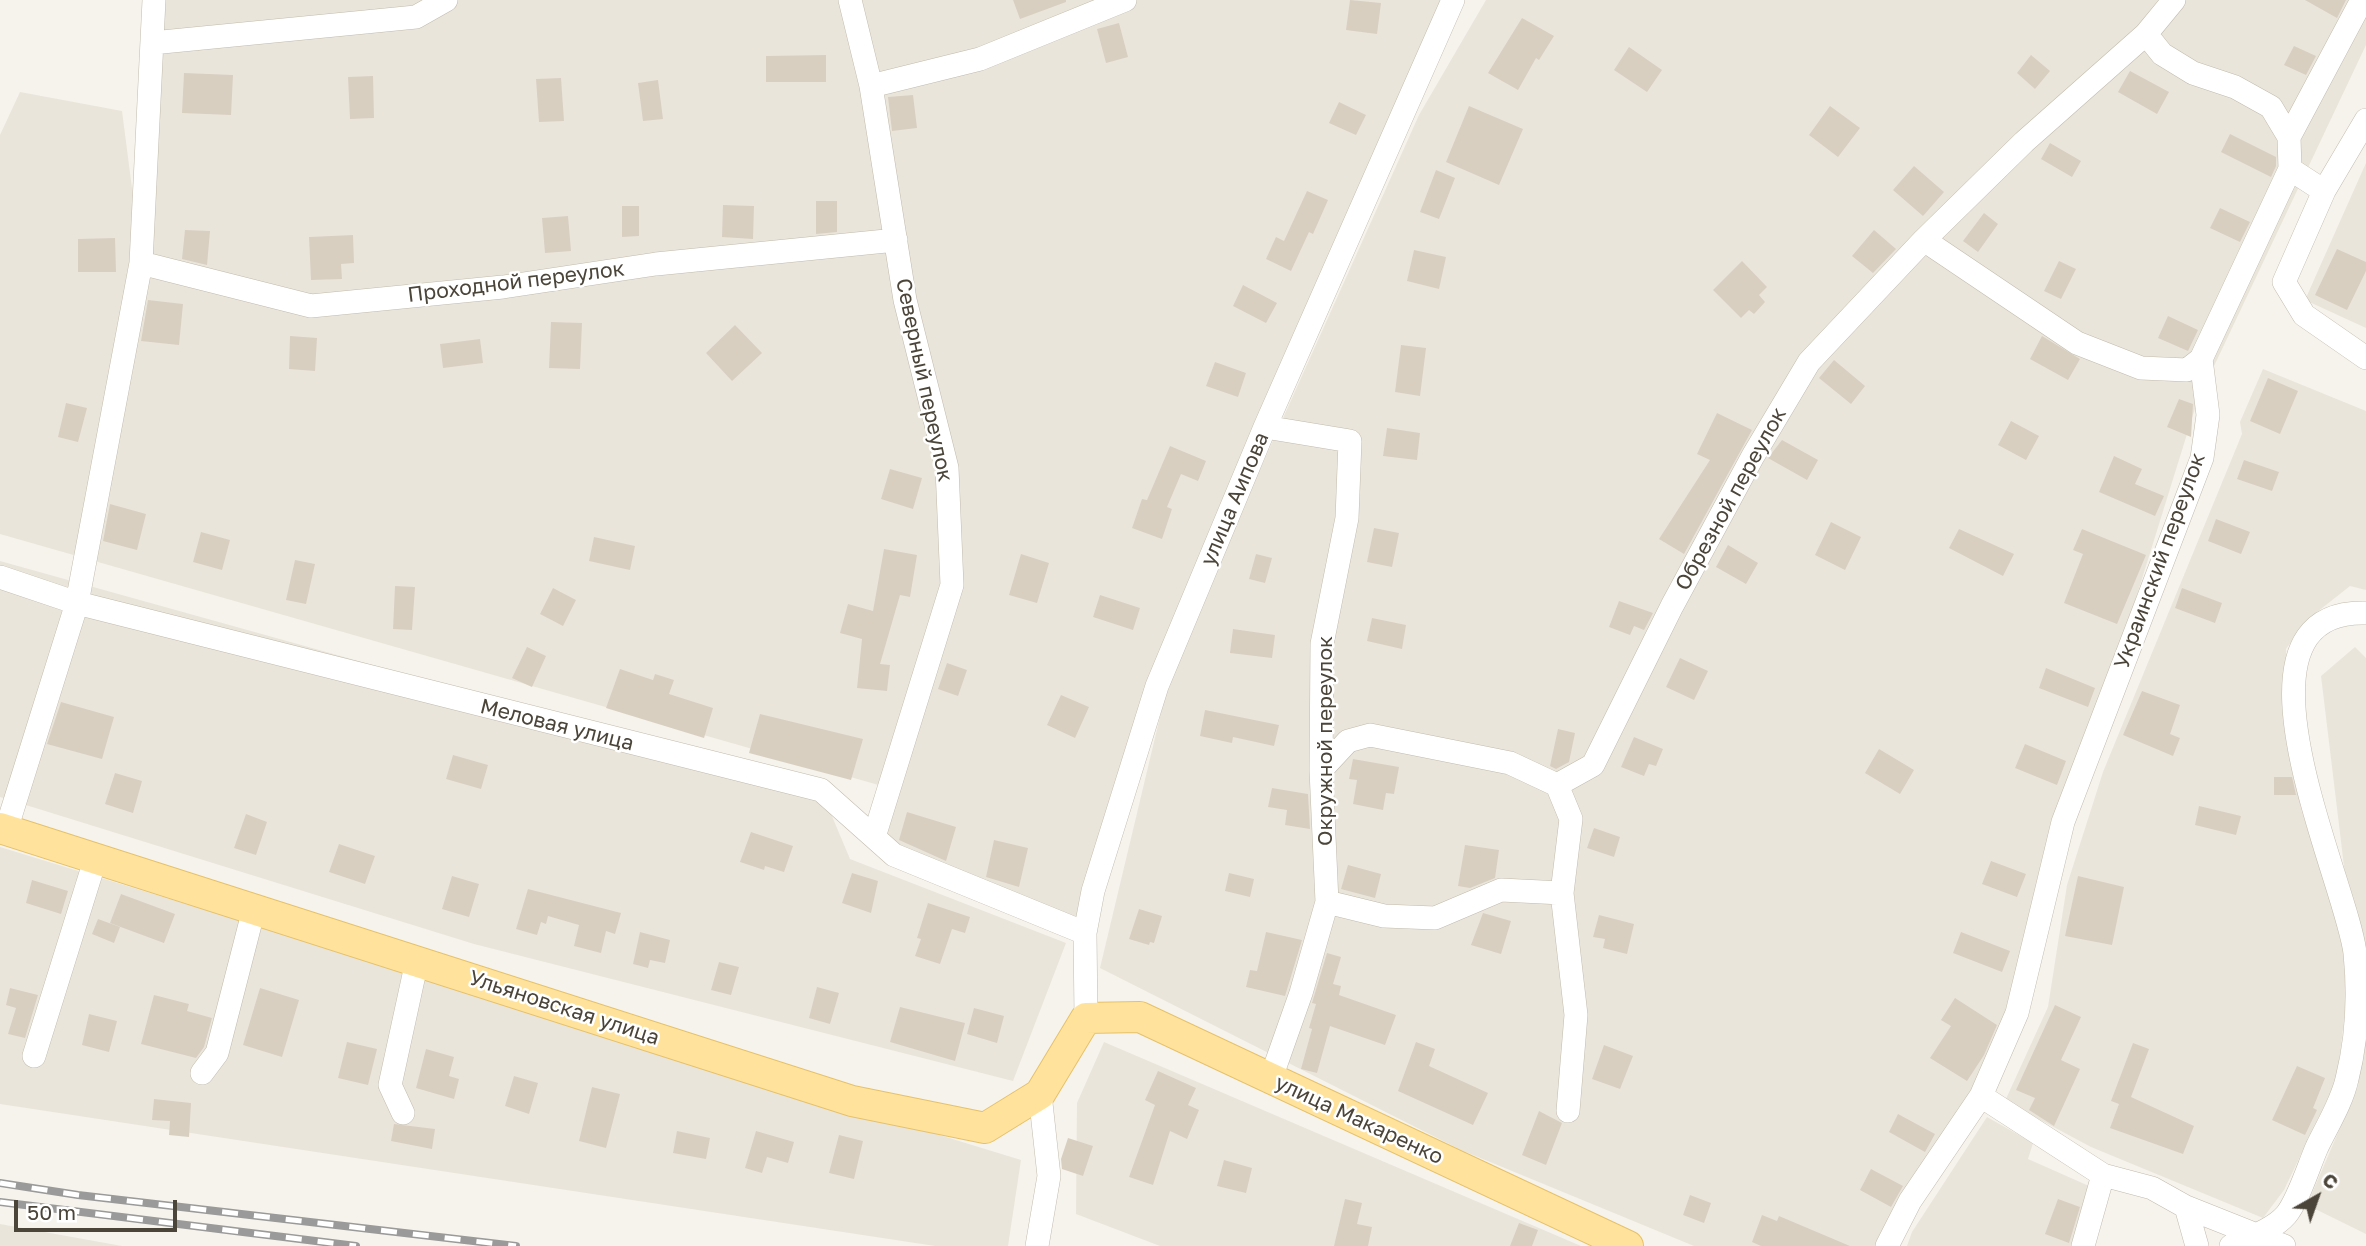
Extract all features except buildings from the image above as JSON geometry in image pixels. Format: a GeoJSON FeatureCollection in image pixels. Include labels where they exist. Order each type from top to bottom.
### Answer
{"type":"FeatureCollection","features":[{"type":"Feature","properties":{"kind":"main road","name":"Ульяновская улица"},"geometry":{"type":"LineString","coordinates":[[3,829],[852,1101],[985,1128],[1040,1094],[1086,1018]]}},
{"type":"Feature","properties":{"kind":"main road","name":"улица Макаренко"},"geometry":{"type":"LineString","coordinates":[[1086,1018],[1140,1017],[1628,1246]]}},
{"type":"Feature","properties":{"kind":"street"},"geometry":{"type":"LineString","coordinates":[[3,829],[77,603],[141,263],[154,0]]}},
{"type":"Feature","properties":{"kind":"street"},"geometry":{"type":"LineString","coordinates":[[152,43],[416,17],[446,0]]}},
{"type":"Feature","properties":{"kind":"street","name":"Северный переулок"},"geometry":{"type":"LineString","coordinates":[[850,0],[871,86],[905,300],[947,468],[952,585],[874,837]]}},
{"type":"Feature","properties":{"kind":"street"},"geometry":{"type":"LineString","coordinates":[[871,86],[980,59],[1125,0]]}},
{"type":"Feature","properties":{"kind":"street","name":"улица Аипова"},"geometry":{"type":"LineString","coordinates":[[1086,1018],[1085,933],[1116,811],[1157,686],[1265,427],[1454,0]]}},
{"type":"Feature","properties":{"kind":"street","name":"Обрезной переулок"},"geometry":{"type":"LineString","coordinates":[[1557,785],[1593,765],[1671,606],[1753,456],[1809,362],[1924,240],[2024,142],[2146,34],[2174,0]]}},
{"type":"Feature","properties":{"kind":"street"},"geometry":{"type":"LineString","coordinates":[[2288,137],[2362,0]]}},
{"type":"Feature","properties":{"kind":"street"},"geometry":{"type":"LineString","coordinates":[[1924,240],[2077,343],[2141,368],[2187,370],[2201,359],[2290,169],[2288,137],[2271,107],[2235,87],[2193,73],[2162,54],[2146,34]]}},
{"type":"Feature","properties":{"kind":"street"},"geometry":{"type":"LineString","coordinates":[[2366,120],[2323,191],[2284,282],[2304,315],[2366,358]]}},
{"type":"Feature","properties":{"kind":"street"},"geometry":{"type":"LineString","coordinates":[[2290,169],[2323,191]]}},
{"type":"Feature","properties":{"kind":"street","name":"Проходной переулок"},"geometry":{"type":"LineString","coordinates":[[141,263],[311,306],[503,288],[656,264],[895,240]]}},
{"type":"Feature","properties":{"kind":"street","name":"Украинский переулок"},"geometry":{"type":"LineString","coordinates":[[1887,1246],[1910,1201],[1981,1096],[2017,1013],[2063,822],[2202,458],[2208,415],[2201,359]]}},
{"type":"Feature","properties":{"kind":"street","name":"Окружной переулок"},"geometry":{"type":"LineString","coordinates":[[1265,427],[1350,441],[1347,518],[1322,644],[1321,770],[1326,902],[1301,993],[1271,1078]]}},
{"type":"Feature","properties":{"kind":"street","name":"Меловая улица"},"geometry":{"type":"LineString","coordinates":[[0,577],[77,603],[821,790],[894,855],[1085,933]]}},
{"type":"Feature","properties":{"kind":"street"},"geometry":{"type":"LineString","coordinates":[[2231,1246],[2258,1234],[2286,1214],[2347,1081],[2357,1020],[2355,951],[2306,792],[2294,697],[2298,650],[2319,624],[2350,612],[2366,613]]}},
{"type":"Feature","properties":{"kind":"street"},"geometry":{"type":"LineString","coordinates":[[1321,770],[1348,741],[1370,735],[1510,763],[1557,785],[1571,819],[1562,892],[1576,1015],[1567,1111]]}},
{"type":"Feature","properties":{"kind":"street"},"geometry":{"type":"LineString","coordinates":[[34,1056],[96,857]]}},
{"type":"Feature","properties":{"kind":"street"},"geometry":{"type":"LineString","coordinates":[[1326,902],[1384,916],[1436,918],[1501,890],[1562,892]]}},
{"type":"Feature","properties":{"kind":"street"},"geometry":{"type":"LineString","coordinates":[[202,1073],[217,1054],[254,909]]}},
{"type":"Feature","properties":{"kind":"street"},"geometry":{"type":"LineString","coordinates":[[403,1113],[390,1085],[417,961]]}},
{"type":"Feature","properties":{"kind":"street"},"geometry":{"type":"LineString","coordinates":[[1037,1246],[1049,1176],[1040,1094]]}},
{"type":"Feature","properties":{"kind":"street"},"geometry":{"type":"LineString","coordinates":[[1981,1096],[2103,1175],[2152,1188],[2186,1208],[2284,1246]]}},
{"type":"Feature","properties":{"kind":"street"},"geometry":{"type":"LineString","coordinates":[[2083,1246],[2103,1175]]}},
{"type":"Feature","properties":{"kind":"street"},"geometry":{"type":"LineString","coordinates":[[2186,1208],[2197,1246]]}},
{"type":"Feature","properties":{"kind":"shaded area"},"geometry":{"type":"Polygon","coordinates":[[[165,0],[1456,0],[1179,650],[1419,115],[1486,0],[2366,0],[2366,45],[2197,402],[1981,1096],[1885,1246],[1694,1246],[1461,1150],[1100,968],[1170,675],[1085,933],[874,837],[889,788],[0,534],[0,135],[20,92],[122,111],[133,196],[150,69],[165,0]]]}},
{"type":"Feature","properties":{"kind":"shaded area"},"geometry":{"type":"Polygon","coordinates":[[[2366,163],[2366,328],[2305,300],[2366,163]]]}},
{"type":"Feature","properties":{"kind":"shaded area"},"geometry":{"type":"Polygon","coordinates":[[[2263,369],[2366,411],[2366,590],[2350,586],[2307,620],[2286,649],[2291,751],[2301,809],[2343,934],[2347,995],[2337,1079],[2284,1190],[2263,1218],[2091,1147],[2005,1101],[2048,1007],[2067,885],[2103,772],[2242,434],[2240,422],[2263,369]]]}},
{"type":"Feature","properties":{"kind":"shaded area"},"geometry":{"type":"Polygon","coordinates":[[[0,561],[821,790],[850,859],[1066,943],[1013,1081],[474,944],[0,797],[0,561]]]}},
{"type":"Feature","properties":{"kind":"shaded area"},"geometry":{"type":"Polygon","coordinates":[[[2355,647],[2366,658],[2366,990],[2347,891],[2321,676],[2355,647]]]}},
{"type":"Feature","properties":{"kind":"shaded area"},"geometry":{"type":"Polygon","coordinates":[[[0,847],[1021,1160],[1008,1246],[935,1246],[0,1104],[0,847]]]}},
{"type":"Feature","properties":{"kind":"shaded area"},"geometry":{"type":"Polygon","coordinates":[[[2366,998],[2366,1234],[2307,1205],[2358,1086],[2366,998]]]}},
{"type":"Feature","properties":{"kind":"shaded area"},"geometry":{"type":"Polygon","coordinates":[[[1104,1042],[1581,1246],[1160,1246],[1076,1214],[1077,1103],[1104,1042]]]}},
{"type":"Feature","properties":{"kind":"shaded area"},"geometry":{"type":"Polygon","coordinates":[[[1987,1117],[2033,1143],[2028,1159],[2089,1186],[2075,1246],[1907,1246],[1912,1232],[1987,1117]]]}},
{"type":"Feature","properties":{"kind":"shaded area"},"geometry":{"type":"Polygon","coordinates":[[[0,1224],[122,1246],[0,1246],[0,1224]]]}},
{"type":"Feature","properties":{"kind":"railway"},"geometry":{"type":"LineString","coordinates":[[0,1183],[78,1195],[516,1246]]}},
{"type":"Feature","properties":{"kind":"railway"},"geometry":{"type":"LineString","coordinates":[[0,1202],[356,1246]]}}]}
